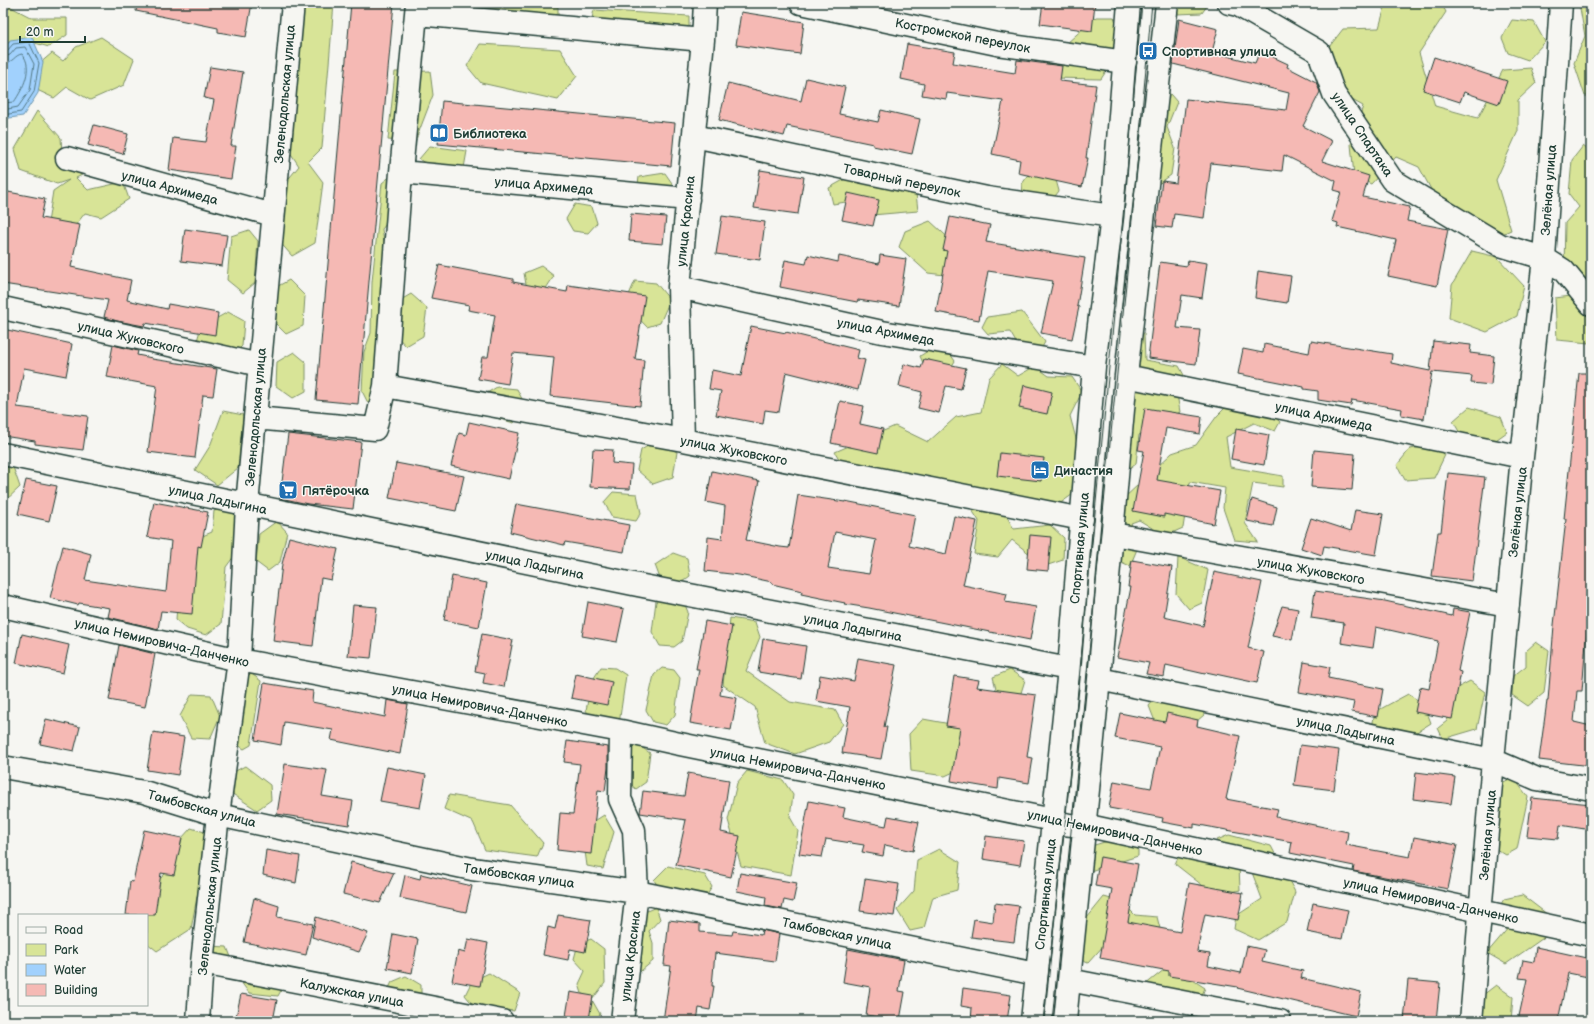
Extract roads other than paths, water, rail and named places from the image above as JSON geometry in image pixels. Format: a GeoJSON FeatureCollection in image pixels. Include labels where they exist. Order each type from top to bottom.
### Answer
{"type":"FeatureCollection","features":[{"type":"Feature","properties":{"kind":"street","name":"Зеленодольская улица"},"geometry":{"type":"LineString","coordinates":[[198,1021],[202,963],[218,815],[239,660],[247,505],[293,3]]}},
{"type":"Feature","properties":{"kind":"street","name":"улица Красина"},"geometry":{"type":"LineString","coordinates":[[683,440],[679,287],[703,40],[705,3]]}},
{"type":"Feature","properties":{"kind":"street","name":"Костромской переулок"},"geometry":{"type":"LineString","coordinates":[[801,3],[997,44],[1125,62]]}},
{"type":"Feature","properties":{"kind":"street","name":"Спортивная улица"},"geometry":{"type":"LineString","coordinates":[[1032,1021],[1068,669],[1094,367],[1112,216],[1129,3]]}},
{"type":"Feature","properties":{"kind":"street"},"geometry":{"type":"LineString","coordinates":[[1065,1021],[1113,534],[1126,376],[1167,3]]}},
{"type":"Feature","properties":{"kind":"street","name":"улица Спартака"},"geometry":{"type":"LineString","coordinates":[[1229,3],[1238,5],[1319,52],[1334,94],[1392,180],[1500,245],[1544,258],[1563,270],[1591,304]]}},
{"type":"Feature","properties":{"kind":"street","name":"Зелёная улица"},"geometry":{"type":"LineString","coordinates":[[1471,1021],[1493,760],[1522,457],[1544,258],[1561,3]]}},
{"type":"Feature","properties":{"kind":"street"},"geometry":{"type":"LineString","coordinates":[[255,418],[375,429],[385,386],[401,172],[417,8],[703,40]]}},
{"type":"Feature","properties":{"kind":"street","name":"Товарный переулок"},"geometry":{"type":"LineString","coordinates":[[694,136],[987,198],[1112,216]]}},
{"type":"Feature","properties":{"kind":"street","name":"улица Архимеда"},"geometry":{"type":"LineString","coordinates":[[67,158],[273,215]]}},
{"type":"Feature","properties":{"kind":"street","name":"улица Архимеда"},"geometry":{"type":"LineString","coordinates":[[401,172],[688,199]]}},
{"type":"Feature","properties":{"kind":"street","name":"улица Архимеда"},"geometry":{"type":"LineString","coordinates":[[679,287],[882,332],[1094,367]]}},
{"type":"Feature","properties":{"kind":"street","name":"улица Жуковского"},"geometry":{"type":"LineString","coordinates":[[3,308],[260,365]]}},
{"type":"Feature","properties":{"kind":"street","name":"улица Архимеда"},"geometry":{"type":"LineString","coordinates":[[1126,376],[1522,457]]}},
{"type":"Feature","properties":{"kind":"street","name":"улица Жуковского"},"geometry":{"type":"LineString","coordinates":[[385,386],[683,440],[1082,519]]}},
{"type":"Feature","properties":{"kind":"street","name":"улица Ладыгина"},"geometry":{"type":"LineString","coordinates":[[3,454],[645,586],[1068,669]]}},
{"type":"Feature","properties":{"kind":"street","name":"улица Жуковского"},"geometry":{"type":"LineString","coordinates":[[1113,534],[1508,605]]}},
{"type":"Feature","properties":{"kind":"street","name":"улица Немировича-Данченко"},"geometry":{"type":"LineString","coordinates":[[3,606],[239,660],[621,731],[683,745],[1053,820],[1072,826],[1084,825],[1591,935]]}},
{"type":"Feature","properties":{"kind":"street","name":"улица Ладыгина"},"geometry":{"type":"LineString","coordinates":[[1099,680],[1493,760],[1537,779],[1591,789]]}},
{"type":"Feature","properties":{"kind":"street","name":"улица Красина"},"geometry":{"type":"LineString","coordinates":[[621,731],[620,799],[634,830],[637,892],[622,1021]]}},
{"type":"Feature","properties":{"kind":"street","name":"Тамбовская улица"},"geometry":{"type":"LineString","coordinates":[[3,768],[144,792],[218,815],[472,868],[637,892],[1036,974]]}},
{"type":"Feature","properties":{"kind":"street","name":"Калужская улица"},"geometry":{"type":"LineString","coordinates":[[202,963],[502,1021]]}},
{"type":"Feature","properties":{"kind":"street"},"geometry":{"type":"LineString","coordinates":[[1069,980],[1280,1021]]}},
{"type":"Feature","properties":{"kind":"water"},"geometry":{"type":"Polygon","coordinates":[[[32,37],[43,62],[38,93],[23,116],[3,119],[3,51],[10,40],[32,37]]]}},
{"type":"Feature","properties":{"kind":"tram line"},"geometry":{"type":"LineString","coordinates":[[1043,1021],[1065,825],[1117,284],[1142,3]]}},
{"type":"Feature","properties":{"kind":"tram line"},"geometry":{"type":"LineString","coordinates":[[1052,1021],[1126,284],[1152,3]]}},
{"type":"Feature","properties":{"kind":"place","name":"Спортивная улица"},"geometry":{"type":"Point","coordinates":[1148,51]}},
{"type":"Feature","properties":{"kind":"place","name":"Библиотека"},"geometry":{"type":"Point","coordinates":[439,133]}},
{"type":"Feature","properties":{"kind":"place","name":"Династия"},"geometry":{"type":"Point","coordinates":[1040,470]}},
{"type":"Feature","properties":{"kind":"place","name":"Пятёрочка"},"geometry":{"type":"Point","coordinates":[288,490]}}]}
